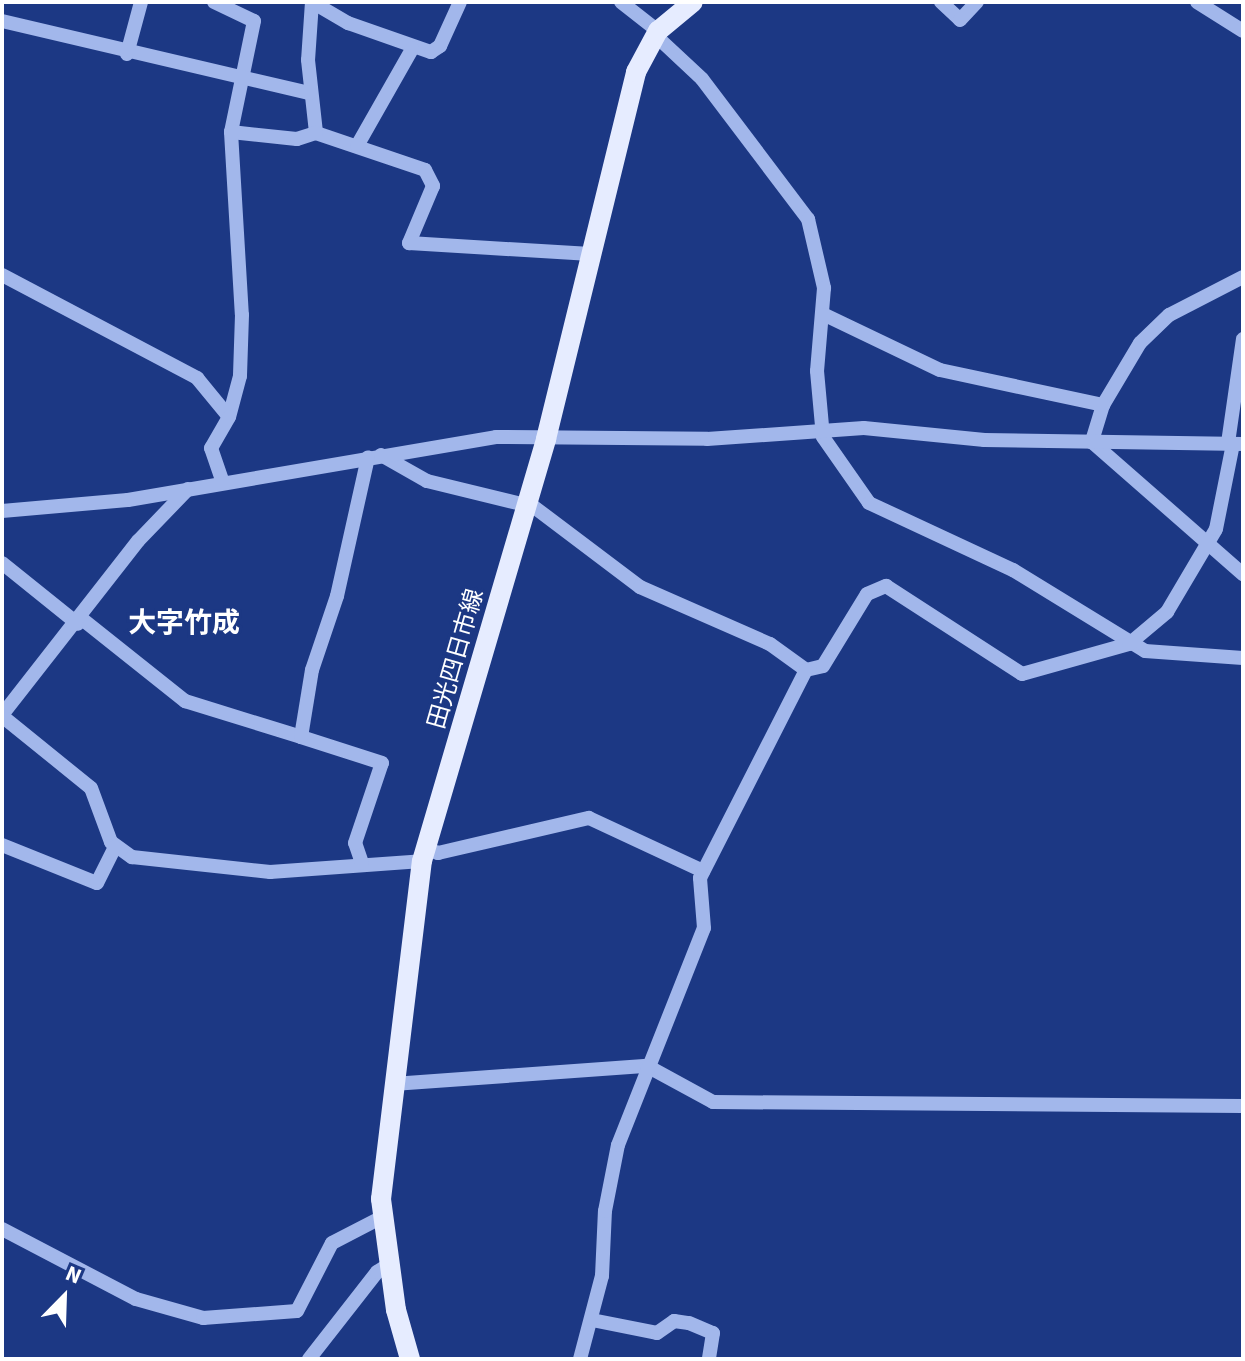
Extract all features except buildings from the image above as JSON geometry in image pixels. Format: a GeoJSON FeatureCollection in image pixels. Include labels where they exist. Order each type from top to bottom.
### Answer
{"type":"FeatureCollection","features":[{"type":"Feature","properties":{"kind":"main road","name":"田光四日市線"},"geometry":{"type":"LineString","coordinates":[[410,1359],[390,1264],[384,1216],[393,1084],[424,855],[546,439],[636,72],[656,33],[693,2]]}},
{"type":"Feature","properties":{"kind":"street"},"geometry":{"type":"LineString","coordinates":[[127,54],[141,2]]}},
{"type":"Feature","properties":{"kind":"street"},"geometry":{"type":"LineString","coordinates":[[214,2],[254,21],[231,132],[242,315],[240,376],[229,417],[211,448],[223,483]]}},
{"type":"Feature","properties":{"kind":"street"},"geometry":{"type":"LineString","coordinates":[[316,133],[310,93],[312,2],[412,49],[437,51],[460,2]]}},
{"type":"Feature","properties":{"kind":"street"},"geometry":{"type":"LineString","coordinates":[[621,2],[702,79],[803,210],[814,233],[825,315],[817,371],[826,445],[869,503],[1013,570],[1129,644],[1159,655],[1243,658]]}},
{"type":"Feature","properties":{"kind":"street"},"geometry":{"type":"LineString","coordinates":[[941,2],[960,20],[977,2]]}},
{"type":"Feature","properties":{"kind":"street"},"geometry":{"type":"LineString","coordinates":[[1197,2],[1243,31]]}},
{"type":"Feature","properties":{"kind":"street"},"geometry":{"type":"LineString","coordinates":[[2,21],[127,54],[310,93]]}},
{"type":"Feature","properties":{"kind":"street"},"geometry":{"type":"LineString","coordinates":[[357,146],[412,49]]}},
{"type":"Feature","properties":{"kind":"street"},"geometry":{"type":"LineString","coordinates":[[231,132],[297,139],[316,133],[425,170],[433,186],[409,243],[591,254]]}},
{"type":"Feature","properties":{"kind":"street"},"geometry":{"type":"LineString","coordinates":[[2,275],[169,359],[197,378],[229,417]]}},
{"type":"Feature","properties":{"kind":"street"},"geometry":{"type":"LineString","coordinates":[[1092,442],[1103,405],[1140,343],[1169,315],[1243,277]]}},
{"type":"Feature","properties":{"kind":"street"},"geometry":{"type":"LineString","coordinates":[[825,315],[940,370],[1103,405]]}},
{"type":"Feature","properties":{"kind":"street"},"geometry":{"type":"LineString","coordinates":[[374,456],[427,481],[528,505],[586,541],[640,587],[770,644],[806,670],[823,666],[867,594],[886,586],[1022,674],[1129,644],[1167,612],[1209,542],[1235,443],[1243,339]]}},
{"type":"Feature","properties":{"kind":"street"},"geometry":{"type":"LineString","coordinates":[[2,511],[188,489],[496,437],[707,439],[823,428],[1092,442],[1235,443]]}},
{"type":"Feature","properties":{"kind":"street"},"geometry":{"type":"LineString","coordinates":[[1092,442],[1243,574]]}},
{"type":"Feature","properties":{"kind":"street"},"geometry":{"type":"LineString","coordinates":[[301,737],[312,670],[337,596],[374,456]]}},
{"type":"Feature","properties":{"kind":"street"},"geometry":{"type":"LineString","coordinates":[[188,489],[138,541],[80,621],[2,716],[91,788],[115,847],[144,859],[258,872],[438,853],[589,818],[703,871]]}},
{"type":"Feature","properties":{"kind":"street"},"geometry":{"type":"LineString","coordinates":[[2,563],[185,701],[382,763],[355,843],[362,863]]}},
{"type":"Feature","properties":{"kind":"street"},"geometry":{"type":"LineString","coordinates":[[580,1359],[592,1320],[618,1145],[702,933],[703,871],[806,670]]}},
{"type":"Feature","properties":{"kind":"street"},"geometry":{"type":"LineString","coordinates":[[2,845],[97,883],[115,847]]}},
{"type":"Feature","properties":{"kind":"street"},"geometry":{"type":"LineString","coordinates":[[393,1084],[647,1066],[713,1102],[1243,1106]]}},
{"type":"Feature","properties":{"kind":"street"},"geometry":{"type":"LineString","coordinates":[[2,1229],[136,1299],[203,1318],[297,1311],[332,1243],[384,1216]]}},
{"type":"Feature","properties":{"kind":"street"},"geometry":{"type":"LineString","coordinates":[[309,1359],[377,1272],[390,1264]]}},
{"type":"Feature","properties":{"kind":"street"},"geometry":{"type":"LineString","coordinates":[[592,1320],[657,1333],[674,1321],[689,1323],[713,1333],[709,1359]]}},
{"type":"Feature","properties":{"kind":"district","name":"大字竹成"},"geometry":{"type":"Point","coordinates":[184,623]}}]}
